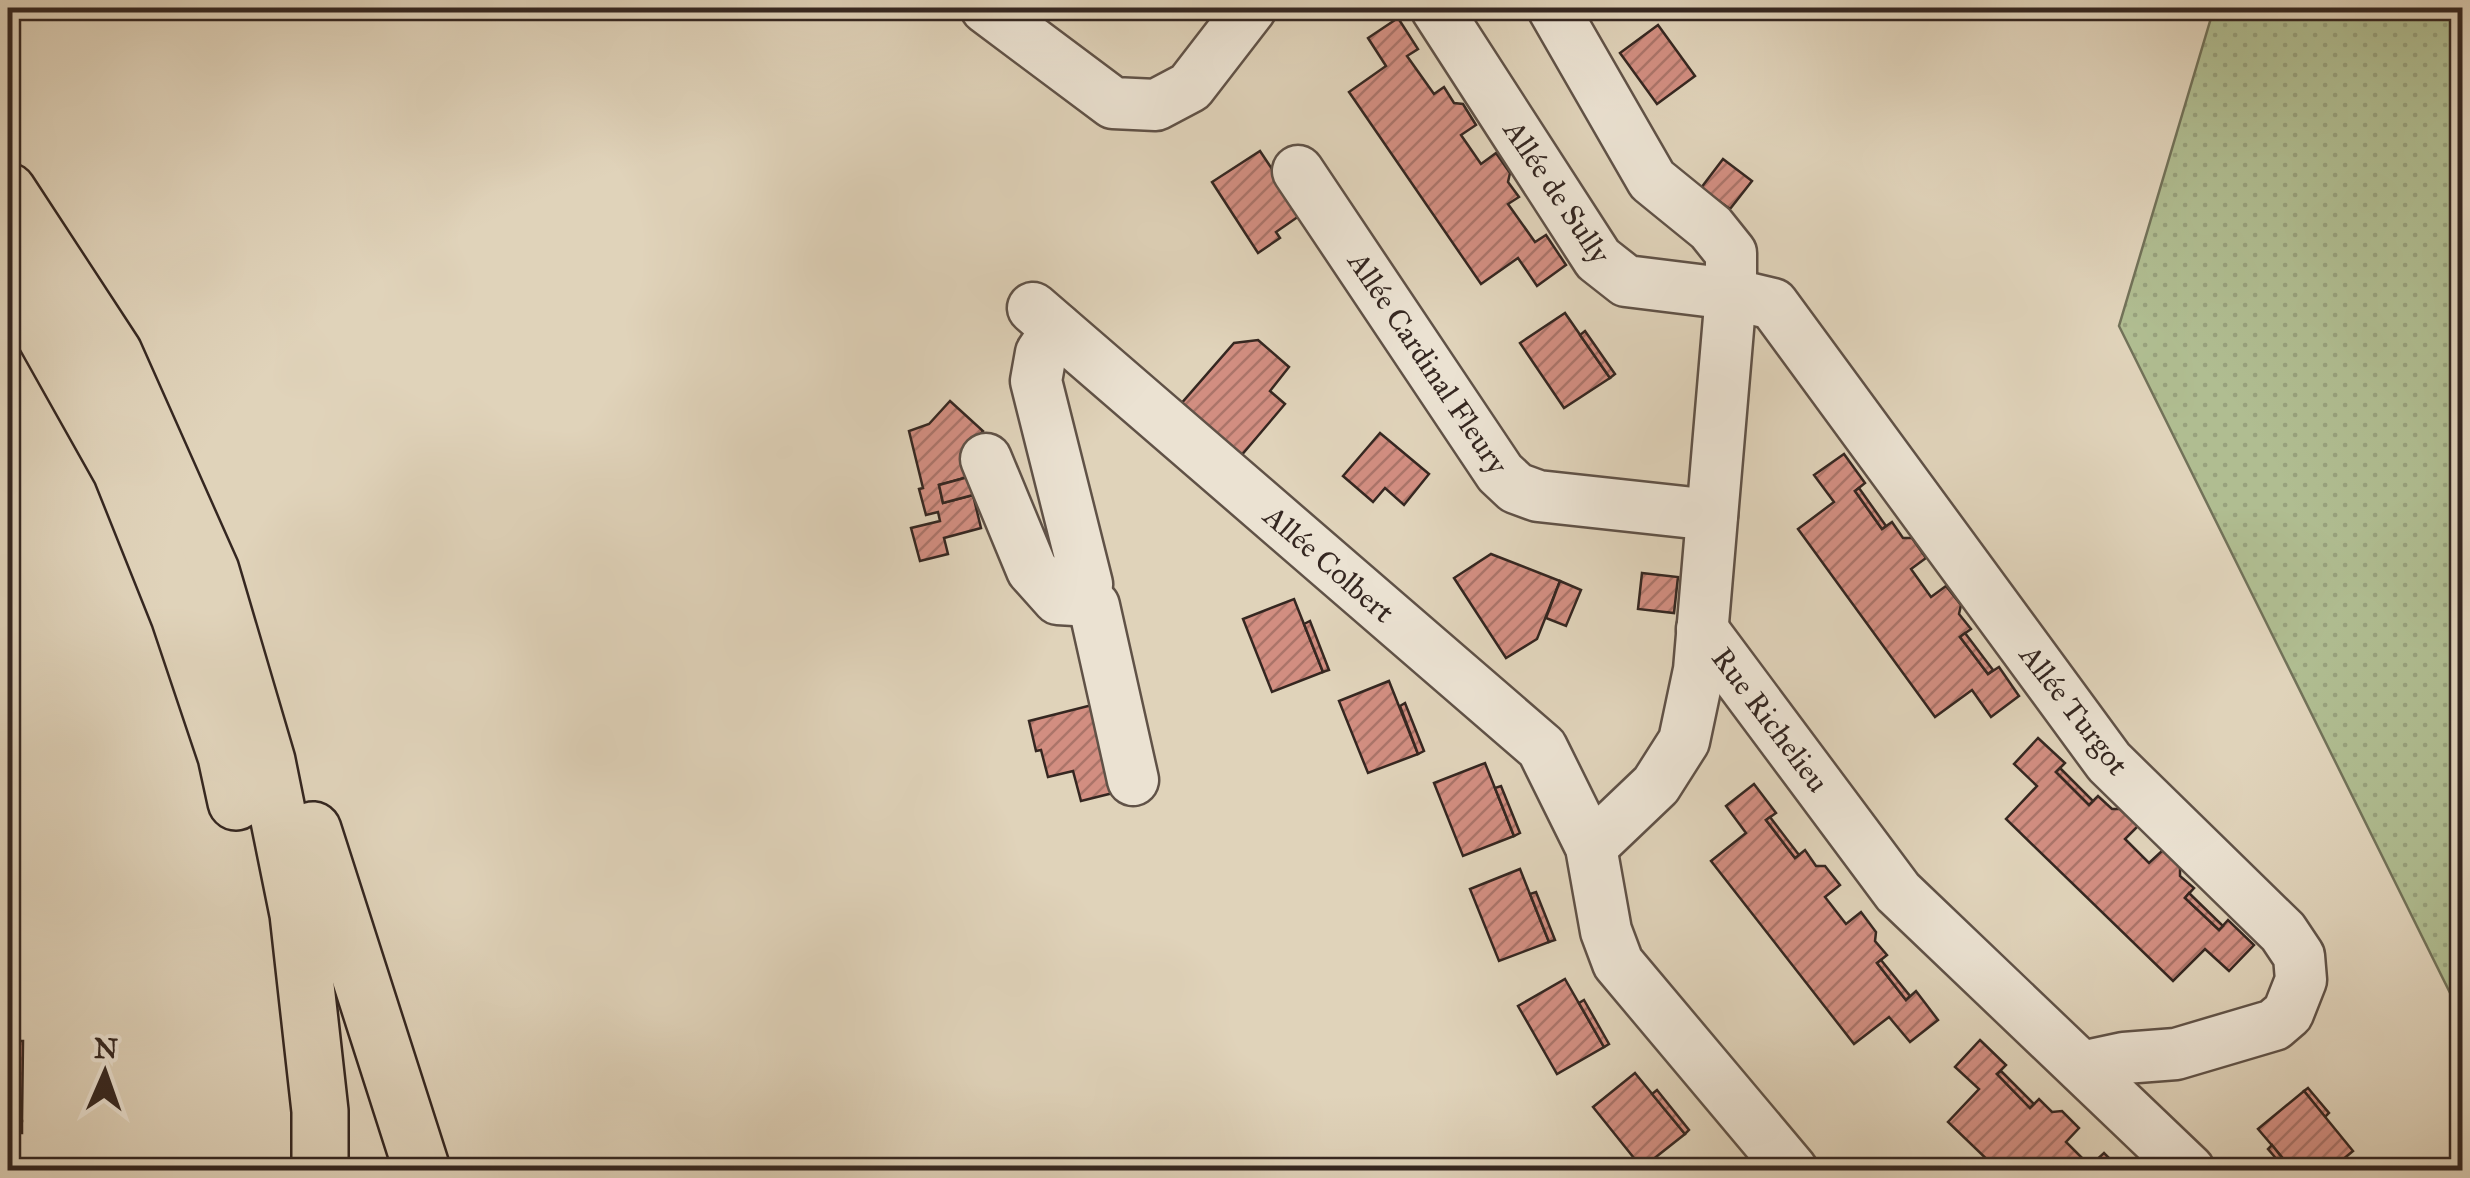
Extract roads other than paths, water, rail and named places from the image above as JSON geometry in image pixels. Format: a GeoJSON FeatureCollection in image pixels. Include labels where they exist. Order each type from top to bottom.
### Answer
{"type":"FeatureCollection","features":[{"type":"Feature","properties":{"kind":"highway"},"geometry":{"type":"LineString","coordinates":[[8,192],[114,353],[211,571],[272,695],[422,1170]]}},
{"type":"Feature","properties":{"kind":"highway"},"geometry":{"type":"LineString","coordinates":[[8,270],[121,471],[180,616],[226,756],[263,925],[282,1075],[285,1170]]}},
{"type":"Feature","properties":{"kind":"highway"},"geometry":{"type":"LineString","coordinates":[[211,571],[266,761],[298,914],[320,1112],[320,1170]]}},
{"type":"Feature","properties":{"kind":"street"},"geometry":{"type":"LineString","coordinates":[[986,8],[1113,103],[1156,105],[1190,86],[1251,8]]}},
{"type":"Feature","properties":{"kind":"street","name":"Allée de Sully"},"geometry":{"type":"LineString","coordinates":[[1436,8],[1598,259],[1611,272],[1626,281],[1731,294]]}},
{"type":"Feature","properties":{"kind":"street","name":"Rue Richelieu"},"geometry":{"type":"LineString","coordinates":[[1552,8],[1652,180],[1711,228],[1730,253],[1731,294],[1702,629],[1898,892],[2189,1170]]}},
{"type":"Feature","properties":{"kind":"street","name":"Allée Cardinal Fleury"},"geometry":{"type":"LineString","coordinates":[[1298,171],[1500,472],[1516,488],[1538,496],[1712,515]]}},
{"type":"Feature","properties":{"kind":"street","name":"Allée Turgot"},"geometry":{"type":"LineString","coordinates":[[1731,294],[1774,304],[2109,762],[2283,932],[2299,956],[2301,980],[2297,996],[2288,1013],[2274,1025],[2176,1054],[2124,1058],[2082,1067]]}},
{"type":"Feature","properties":{"kind":"street","name":"Allée Colbert"},"geometry":{"type":"LineString","coordinates":[[1080,593],[1087,584],[1036,381],[1045,319],[1542,748],[1591,847],[1606,932],[1618,963],[1792,1170]]}},
{"type":"Feature","properties":{"kind":"street"},"geometry":{"type":"LineString","coordinates":[[986,459],[1032,570],[1058,599],[1075,600],[1080,593],[1094,606],[1133,780]]}},
{"type":"Feature","properties":{"kind":"street"},"geometry":{"type":"LineString","coordinates":[[1591,847],[1656,785],[1684,741],[1702,629]]}}]}
